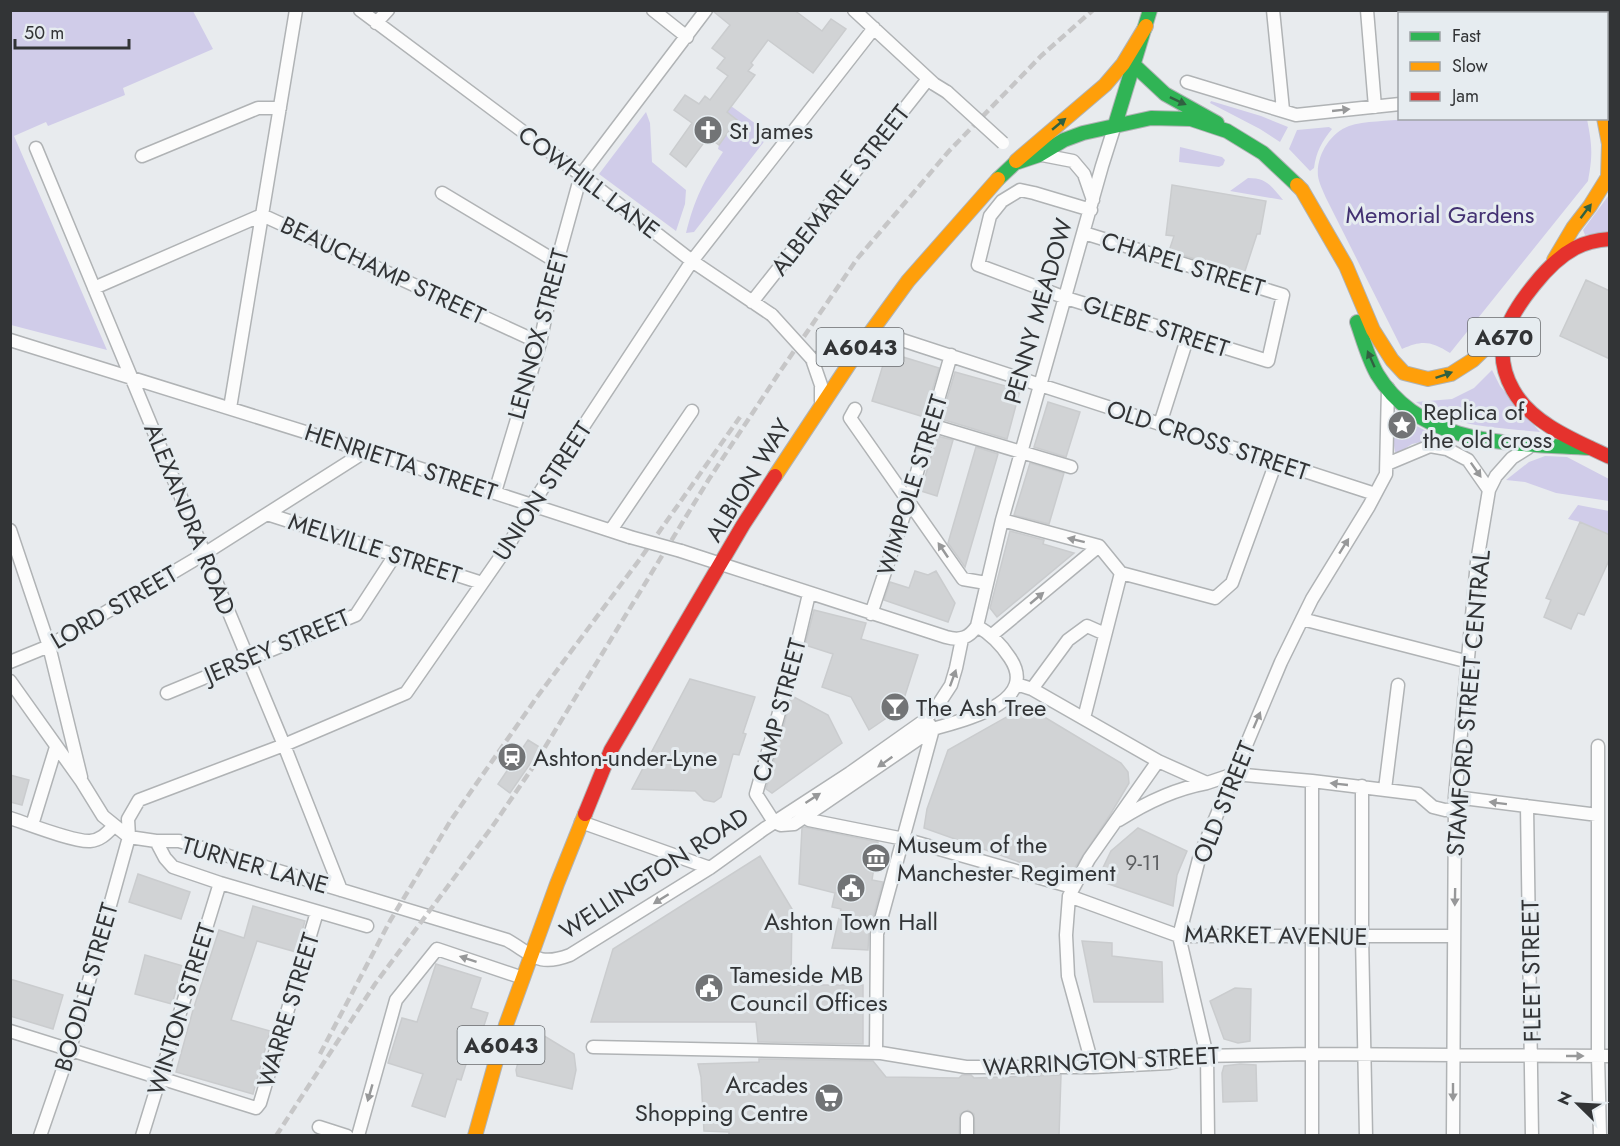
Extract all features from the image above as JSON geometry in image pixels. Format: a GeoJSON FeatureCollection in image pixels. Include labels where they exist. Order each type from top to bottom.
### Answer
{"type":"FeatureCollection","features":[{"type":"Feature","properties":{"kind":"main road","name":"PENNY MEADOW"},"geometry":{"type":"LineString","coordinates":[[1115,125],[1150,10]]}},
{"type":"Feature","properties":{"kind":"main road"},"geometry":{"type":"LineString","coordinates":[[1015,163],[1105,85],[1123,64],[1146,26]]}},
{"type":"Feature","properties":{"kind":"main road","name":"A670"},"geometry":{"type":"LineString","coordinates":[[1134,65],[1158,89],[1202,112],[1263,153],[1302,190],[1346,266],[1373,330],[1392,360],[1404,373],[1428,379],[1451,374],[1473,360],[1506,328],[1518,306],[1554,260],[1576,246],[1594,239],[1610,239]]}},
{"type":"Feature","properties":{"kind":"main road","name":"A670"},"geometry":{"type":"LineString","coordinates":[[1115,125],[1167,117],[1191,119],[1227,130]]}},
{"type":"Feature","properties":{"kind":"main road"},"geometry":{"type":"LineString","coordinates":[[1554,260],[1608,177],[1609,144],[1604,120]]}},
{"type":"Feature","properties":{"kind":"main road","name":"ALBION WAY"},"geometry":{"type":"LineString","coordinates":[[531,956],[581,822],[611,750],[743,525],[865,340],[915,273],[989,187],[1015,163],[1039,155],[1064,140],[1115,125]]}},
{"type":"Feature","properties":{"kind":"main road","name":"A670"},"geometry":{"type":"LineString","coordinates":[[1346,266],[1356,321],[1374,367],[1404,407],[1445,431],[1462,435],[1590,448]]}},
{"type":"Feature","properties":{"kind":"main road","name":"A670"},"geometry":{"type":"LineString","coordinates":[[1506,328],[1503,365],[1513,391],[1521,403],[1531,413],[1590,448],[1610,457]]}},
{"type":"Feature","properties":{"kind":"main road","name":"A6043"},"geometry":{"type":"LineString","coordinates":[[475,1136],[506,1025],[531,956]]}},
{"type":"Feature","properties":{"kind":"street"},"geometry":{"type":"LineString","coordinates":[[230,408],[296,10]]}},
{"type":"Feature","properties":{"kind":"street","name":"COWHILL LANE"},"geometry":{"type":"LineString","coordinates":[[360,10],[692,261],[772,315],[812,359],[821,385],[820,408]]}},
{"type":"Feature","properties":{"kind":"street"},"geometry":{"type":"LineString","coordinates":[[376,23],[388,10]]}},
{"type":"Feature","properties":{"kind":"street"},"geometry":{"type":"LineString","coordinates":[[653,10],[687,37]]}},
{"type":"Feature","properties":{"kind":"street"},"geometry":{"type":"LineString","coordinates":[[581,175],[706,10]]}},
{"type":"Feature","properties":{"kind":"street"},"geometry":{"type":"LineString","coordinates":[[854,10],[928,79],[947,92],[1002,143],[1015,163]]}},
{"type":"Feature","properties":{"kind":"street"},"geometry":{"type":"LineString","coordinates":[[1273,10],[1283,110]]}},
{"type":"Feature","properties":{"kind":"street"},"geometry":{"type":"LineString","coordinates":[[1367,10],[1375,107]]}},
{"type":"Feature","properties":{"kind":"street","name":"UNION STREET"},"geometry":{"type":"LineString","coordinates":[[129,837],[128,819],[140,800],[284,745],[406,693],[508,546],[531,506],[692,261],[874,28]]}},
{"type":"Feature","properties":{"kind":"street","name":"ALBEMARLE STREET"},"geometry":{"type":"LineString","coordinates":[[752,302],[928,79]]}},
{"type":"Feature","properties":{"kind":"street"},"geometry":{"type":"LineString","coordinates":[[1187,82],[1296,115],[1398,104]]}},
{"type":"Feature","properties":{"kind":"street"},"geometry":{"type":"LineString","coordinates":[[142,156],[258,108],[280,108]]}},
{"type":"Feature","properties":{"kind":"street","name":"PENNY MEADOW"},"geometry":{"type":"LineString","coordinates":[[977,626],[1002,520],[1115,125]]}},
{"type":"Feature","properties":{"kind":"street","name":"ALEXANDRA ROAD"},"geometry":{"type":"LineString","coordinates":[[36,148],[284,745],[341,890]]}},
{"type":"Feature","properties":{"kind":"street"},"geometry":{"type":"LineString","coordinates":[[1039,155],[1073,161],[1084,174],[1092,206]]}},
{"type":"Feature","properties":{"kind":"street","name":"LENNOX STREET"},"geometry":{"type":"LineString","coordinates":[[495,492],[540,343],[556,262],[581,175]]}},
{"type":"Feature","properties":{"kind":"street","name":"GLEBE STREET"},"geometry":{"type":"LineString","coordinates":[[1092,206],[1020,190],[1002,201],[990,216],[978,265],[1066,297],[1268,361]]}},
{"type":"Feature","properties":{"kind":"street"},"geometry":{"type":"LineString","coordinates":[[442,194],[556,262]]}},
{"type":"Feature","properties":{"kind":"street","name":"BEAUCHAMP STREET"},"geometry":{"type":"LineString","coordinates":[[94,288],[262,215],[540,343]]}},
{"type":"Feature","properties":{"kind":"street","name":"CHAPEL STREET"},"geometry":{"type":"LineString","coordinates":[[1084,233],[1283,295],[1268,361]]}},
{"type":"Feature","properties":{"kind":"street"},"geometry":{"type":"LineString","coordinates":[[1161,424],[1188,336]]}},
{"type":"Feature","properties":{"kind":"street","name":"HENRIETTA STREET"},"geometry":{"type":"LineString","coordinates":[[10,340],[131,376],[872,614],[946,637],[962,639]]}},
{"type":"Feature","properties":{"kind":"street"},"geometry":{"type":"LineString","coordinates":[[812,359],[840,355],[865,340]]}},
{"type":"Feature","properties":{"kind":"street","name":"OLD CROSS STREET"},"geometry":{"type":"LineString","coordinates":[[902,340],[1375,494]]}},
{"type":"Feature","properties":{"kind":"street","name":"WIMPOLE STREET"},"geometry":{"type":"LineString","coordinates":[[872,614],[909,500],[951,356]]}},
{"type":"Feature","properties":{"kind":"street"},"geometry":{"type":"LineString","coordinates":[[1388,387],[1387,464],[1430,446],[1447,449],[1468,460],[1489,490]]}},
{"type":"Feature","properties":{"kind":"street"},"geometry":{"type":"LineString","coordinates":[[855,409],[850,418],[963,579],[986,584]]}},
{"type":"Feature","properties":{"kind":"street"},"geometry":{"type":"LineString","coordinates":[[611,530],[692,411]]}},
{"type":"Feature","properties":{"kind":"street"},"geometry":{"type":"LineString","coordinates":[[931,425],[1071,467]]}},
{"type":"Feature","properties":{"kind":"street","name":"STAMFORD STREET CENTRAL"},"geometry":{"type":"LineString","coordinates":[[1453,1136],[1455,803],[1478,562],[1489,490],[1496,476],[1521,451],[1543,444]]}},
{"type":"Feature","properties":{"kind":"street","name":"LORD STREET"},"geometry":{"type":"LineString","coordinates":[[10,662],[48,646],[204,554],[366,451]]}},
{"type":"Feature","properties":{"kind":"street"},"geometry":{"type":"LineString","coordinates":[[1002,520],[1099,546],[1121,573],[1215,598],[1232,583],[1276,462]]}},
{"type":"Feature","properties":{"kind":"street","name":"OLD STREET"},"geometry":{"type":"LineString","coordinates":[[1208,1136],[1207,1056],[1179,936],[1200,855],[1281,662],[1312,599],[1386,474],[1387,464]]}},
{"type":"Feature","properties":{"kind":"street","name":"MELVILLE STREET"},"geometry":{"type":"LineString","coordinates":[[267,514],[483,583]]}},
{"type":"Feature","properties":{"kind":"street"},"geometry":{"type":"LineString","coordinates":[[10,530],[48,646],[82,782]]}},
{"type":"Feature","properties":{"kind":"street"},"geometry":{"type":"LineString","coordinates":[[992,635],[1099,546]]}},
{"type":"Feature","properties":{"kind":"street","name":"JERSEY STREET"},"geometry":{"type":"LineString","coordinates":[[167,693],[356,615],[395,555]]}},
{"type":"Feature","properties":{"kind":"street"},"geometry":{"type":"LineString","coordinates":[[1084,718],[1121,573]]}},
{"type":"Feature","properties":{"kind":"street","name":"CAMP STREET"},"geometry":{"type":"LineString","coordinates":[[774,822],[756,794],[791,670],[809,594]]}},
{"type":"Feature","properties":{"kind":"street"},"geometry":{"type":"LineString","coordinates":[[1302,619],[1469,662]]}},
{"type":"Feature","properties":{"kind":"street"},"geometry":{"type":"LineString","coordinates":[[876,1053],[877,934],[904,839],[929,724],[975,717],[1008,698],[1016,684],[1016,670],[992,635],[977,626],[971,634],[962,639]]}},
{"type":"Feature","properties":{"kind":"street"},"geometry":{"type":"LineString","coordinates":[[1032,689],[1068,640],[1087,626],[1106,629]]}},
{"type":"Feature","properties":{"kind":"street","name":"WELLINGTON ROAD"},"geometry":{"type":"LineString","coordinates":[[774,822],[781,825],[794,824],[929,724],[951,685],[957,668],[962,639]]}},
{"type":"Feature","properties":{"kind":"street","name":"TURNER LANE"},"geometry":{"type":"LineString","coordinates":[[10,681],[104,816],[129,837],[156,841],[179,841],[507,940],[531,956]]}},
{"type":"Feature","properties":{"kind":"street"},"geometry":{"type":"LineString","coordinates":[[1016,684],[1032,689],[1158,761],[1207,783]]}},
{"type":"Feature","properties":{"kind":"street"},"geometry":{"type":"LineString","coordinates":[[1384,789],[1398,685]]}},
{"type":"Feature","properties":{"kind":"street","name":"WELLINGTON ROAD"},"geometry":{"type":"LineString","coordinates":[[531,956],[545,961],[570,955],[710,868],[774,822],[929,724]]}},
{"type":"Feature","properties":{"kind":"street"},"geometry":{"type":"LineString","coordinates":[[1598,746],[1604,1056],[1600,1136]]}},
{"type":"Feature","properties":{"kind":"street"},"geometry":{"type":"LineString","coordinates":[[32,825],[56,747]]}},
{"type":"Feature","properties":{"kind":"street"},"geometry":{"type":"LineString","coordinates":[[1093,1067],[1068,976],[1066,935],[1070,891],[1089,859],[1158,761]]}},
{"type":"Feature","properties":{"kind":"street"},"geometry":{"type":"LineString","coordinates":[[1113,824],[1147,802],[1184,787],[1207,783],[1234,774],[1362,786],[1418,794],[1433,807],[1445,810],[1455,803],[1527,806],[1598,815]]}},
{"type":"Feature","properties":{"kind":"street"},"geometry":{"type":"LineString","coordinates":[[1312,781],[1312,1136]]}},
{"type":"Feature","properties":{"kind":"street"},"geometry":{"type":"LineString","coordinates":[[1362,786],[1366,1136]]}},
{"type":"Feature","properties":{"kind":"street","name":"FLEET STREET"},"geometry":{"type":"LineString","coordinates":[[1527,806],[1533,1056],[1532,1136]]}},
{"type":"Feature","properties":{"kind":"street","name":"MARKET AVENUE"},"geometry":{"type":"LineString","coordinates":[[806,816],[809,820],[904,839],[1070,891],[1179,936],[1454,936]]}},
{"type":"Feature","properties":{"kind":"street"},"geometry":{"type":"LineString","coordinates":[[10,818],[89,841],[102,837],[114,826]]}},
{"type":"Feature","properties":{"kind":"street"},"geometry":{"type":"LineString","coordinates":[[581,822],[710,868]]}},
{"type":"Feature","properties":{"kind":"street","name":"BOODLE STREET"},"geometry":{"type":"LineString","coordinates":[[40,1136],[70,1049],[129,837]]}},
{"type":"Feature","properties":{"kind":"street"},"geometry":{"type":"LineString","coordinates":[[156,841],[173,867],[367,926]]}},
{"type":"Feature","properties":{"kind":"street","name":"WINTON STREET"},"geometry":{"type":"LineString","coordinates":[[142,1136],[220,883]]}},
{"type":"Feature","properties":{"kind":"street","name":"WARRE STREET"},"geometry":{"type":"LineString","coordinates":[[160,1079],[256,1108],[260,1103],[317,912]]}},
{"type":"Feature","properties":{"kind":"street"},"geometry":{"type":"LineString","coordinates":[[357,1136],[396,1000],[437,949],[523,978]]}},
{"type":"Feature","properties":{"kind":"street"},"geometry":{"type":"LineString","coordinates":[[10,1031],[160,1079]]}},
{"type":"Feature","properties":{"kind":"street","name":"WARRINGTON STREET"},"geometry":{"type":"LineString","coordinates":[[593,1047],[876,1053],[966,1067],[1093,1067],[1169,1063],[1197,1056],[1311,1054],[1604,1056]]}},
{"type":"Feature","properties":{"kind":"street"},"geometry":{"type":"LineString","coordinates":[[967,1118],[967,1136]]}},
{"type":"Feature","properties":{"kind":"street"},"geometry":{"type":"LineString","coordinates":[[319,1127],[347,1136]]}},
{"type":"Feature","properties":{"kind":"green space"},"geometry":{"type":"Polygon","coordinates":[[[10,11],[193,11],[213,49],[123,88],[125,95],[48,126],[46,122],[14,136],[107,350],[11,325],[10,11]]]}},
{"type":"Feature","properties":{"kind":"green space"},"geometry":{"type":"Polygon","coordinates":[[[1211,101],[1288,127],[1280,142],[1210,103],[1211,101]]]}},
{"type":"Feature","properties":{"kind":"green space"},"geometry":{"type":"Polygon","coordinates":[[[731,106],[770,134],[694,232],[686,233],[700,191],[723,152],[718,149],[719,145],[737,120],[727,113],[731,106]]]}},
{"type":"Feature","properties":{"kind":"green space"},"geometry":{"type":"Polygon","coordinates":[[[646,112],[650,123],[652,162],[686,190],[685,204],[676,231],[599,174],[646,112]]]}},
{"type":"Feature","properties":{"kind":"green space","name":"Memorial Gardens"},"geometry":{"type":"Polygon","coordinates":[[[1398,120],[1587,120],[1591,150],[1588,181],[1450,353],[1426,343],[1402,349],[1320,184],[1319,161],[1330,140],[1342,129],[1362,123],[1398,120]]]}},
{"type":"Feature","properties":{"kind":"green space"},"geometry":{"type":"Polygon","coordinates":[[[1329,127],[1332,129],[1320,147],[1314,168],[1310,171],[1289,149],[1297,130],[1329,127]]]}},
{"type":"Feature","properties":{"kind":"green space"},"geometry":{"type":"Polygon","coordinates":[[[1180,147],[1222,157],[1225,160],[1219,167],[1179,162],[1180,147]]]}},
{"type":"Feature","properties":{"kind":"green space"},"geometry":{"type":"Polygon","coordinates":[[[1248,178],[1264,181],[1283,200],[1230,191],[1248,178]]]}},
{"type":"Feature","properties":{"kind":"green space"},"geometry":{"type":"Polygon","coordinates":[[[1609,195],[1609,231],[1585,235],[1583,230],[1609,195]]]}},
{"type":"Feature","properties":{"kind":"green space"},"geometry":{"type":"Polygon","coordinates":[[[1492,370],[1500,386],[1540,432],[1460,422],[1430,411],[1416,402],[1452,399],[1474,388],[1492,370]]]}},
{"type":"Feature","properties":{"kind":"green space"},"geometry":{"type":"Polygon","coordinates":[[[1411,423],[1430,433],[1430,440],[1412,444],[1398,453],[1395,452],[1391,427],[1395,426],[1401,430],[1411,423]]]}},
{"type":"Feature","properties":{"kind":"green space"},"geometry":{"type":"Polygon","coordinates":[[[1545,456],[1567,457],[1609,479],[1609,501],[1556,493],[1525,482],[1506,480],[1529,462],[1545,456]]]}},
{"type":"Feature","properties":{"kind":"green space"},"geometry":{"type":"Polygon","coordinates":[[[1578,505],[1609,511],[1609,535],[1568,519],[1578,505]]]}},
{"type":"Feature","properties":{"kind":"building"},"geometry":{"type":"Polygon","coordinates":[[[714,10],[794,10],[822,31],[831,19],[846,29],[813,73],[768,40],[751,63],[753,65],[748,71],[755,75],[727,112],[737,120],[719,145],[708,137],[686,167],[670,154],[692,123],[674,110],[685,95],[699,104],[705,96],[710,100],[728,76],[717,68],[725,58],[712,48],[730,25],[714,10]]]}},
{"type":"Feature","properties":{"kind":"building"},"geometry":{"type":"Polygon","coordinates":[[[1172,185],[1266,201],[1260,234],[1257,234],[1244,274],[1169,251],[1174,236],[1166,235],[1172,185]]]}},
{"type":"Feature","properties":{"kind":"building"},"geometry":{"type":"Polygon","coordinates":[[[1586,280],[1610,291],[1610,359],[1560,336],[1586,280]]]}},
{"type":"Feature","properties":{"kind":"building"},"geometry":{"type":"Polygon","coordinates":[[[887,352],[939,368],[924,417],[872,401],[887,352]]]}},
{"type":"Feature","properties":{"kind":"building"},"geometry":{"type":"Polygon","coordinates":[[[955,372],[1020,390],[1007,439],[941,419],[955,372]]]}},
{"type":"Feature","properties":{"kind":"building"},"geometry":{"type":"Polygon","coordinates":[[[1048,402],[1080,412],[1066,457],[1034,447],[1048,402]]]}},
{"type":"Feature","properties":{"kind":"building"},"geometry":{"type":"Polygon","coordinates":[[[937,436],[953,440],[937,496],[921,491],[937,436]]]}},
{"type":"Feature","properties":{"kind":"building"},"geometry":{"type":"Polygon","coordinates":[[[976,447],[998,454],[965,567],[948,543],[976,447]]]}},
{"type":"Feature","properties":{"kind":"building"},"geometry":{"type":"Polygon","coordinates":[[[1030,463],[1064,473],[1049,524],[1014,515],[1030,463]]]}},
{"type":"Feature","properties":{"kind":"building"},"geometry":{"type":"Polygon","coordinates":[[[1580,522],[1610,535],[1610,558],[1584,615],[1578,613],[1571,629],[1544,617],[1551,600],[1546,598],[1580,522]]]}},
{"type":"Feature","properties":{"kind":"building"},"geometry":{"type":"Polygon","coordinates":[[[1010,531],[1044,540],[1043,544],[1074,553],[997,617],[990,608],[1010,531]]]}},
{"type":"Feature","properties":{"kind":"building"},"geometry":{"type":"Polygon","coordinates":[[[915,571],[928,575],[936,571],[955,603],[948,622],[884,600],[890,582],[909,588],[915,571]]]}},
{"type":"Feature","properties":{"kind":"building"},"geometry":{"type":"Polygon","coordinates":[[[814,610],[866,623],[861,639],[918,655],[901,708],[869,730],[851,697],[822,687],[833,654],[805,645],[814,610]]]}},
{"type":"Feature","properties":{"kind":"building"},"geometry":{"type":"Polygon","coordinates":[[[690,679],[755,697],[743,733],[746,734],[739,755],[733,754],[721,797],[714,802],[704,800],[695,791],[632,789],[690,679]]]}},
{"type":"Feature","properties":{"kind":"building"},"geometry":{"type":"Polygon","coordinates":[[[792,696],[828,715],[842,743],[772,793],[766,789],[792,696]]]}},
{"type":"Feature","properties":{"kind":"building"},"geometry":{"type":"Polygon","coordinates":[[[1026,706],[1121,763],[1128,772],[1129,783],[1110,815],[1074,869],[1068,872],[1056,874],[1036,868],[924,828],[927,809],[948,750],[1026,706]]]}},
{"type":"Feature","properties":{"kind":"building"},"geometry":{"type":"Polygon","coordinates":[[[528,740],[541,748],[510,793],[498,784],[528,740]]]}},
{"type":"Feature","properties":{"kind":"building"},"geometry":{"type":"Polygon","coordinates":[[[10,775],[29,780],[22,805],[10,802],[10,775]]]}},
{"type":"Feature","properties":{"kind":"building","name":"Ashton Town Hall"},"geometry":{"type":"Polygon","coordinates":[[[802,828],[878,842],[872,880],[883,882],[869,932],[868,950],[832,948],[841,909],[832,907],[835,893],[799,884],[802,828]]]}},
{"type":"Feature","properties":{"kind":"building"},"geometry":{"type":"Polygon","coordinates":[[[1138,828],[1187,851],[1177,875],[1173,906],[1097,880],[1111,851],[1138,828]]]}},
{"type":"Feature","properties":{"kind":"building"},"geometry":{"type":"Polygon","coordinates":[[[760,856],[792,909],[791,985],[863,985],[863,1044],[758,1042],[756,1022],[591,1022],[613,949],[760,856]]]}},
{"type":"Feature","properties":{"kind":"building"},"geometry":{"type":"Polygon","coordinates":[[[138,874],[190,892],[181,919],[129,902],[138,874]]]}},
{"type":"Feature","properties":{"kind":"building"},"geometry":{"type":"Polygon","coordinates":[[[253,906],[305,921],[296,952],[257,941],[231,1020],[270,1031],[253,1094],[176,1072],[219,930],[244,938],[253,906]]]}},
{"type":"Feature","properties":{"kind":"building"},"geometry":{"type":"Polygon","coordinates":[[[1082,941],[1112,943],[1112,956],[1162,962],[1163,1002],[1094,1002],[1082,941]]]}},
{"type":"Feature","properties":{"kind":"building"},"geometry":{"type":"Polygon","coordinates":[[[145,955],[183,966],[172,1004],[135,994],[145,955]]]}},
{"type":"Feature","properties":{"kind":"building"},"geometry":{"type":"Polygon","coordinates":[[[436,964],[481,978],[471,1008],[488,1013],[479,1041],[474,1039],[461,1080],[457,1079],[445,1117],[412,1106],[423,1074],[388,1063],[402,1018],[417,1022],[436,964]]]}},
{"type":"Feature","properties":{"kind":"building"},"geometry":{"type":"Polygon","coordinates":[[[10,979],[63,995],[53,1029],[10,1016],[10,979]]]}},
{"type":"Feature","properties":{"kind":"building"},"geometry":{"type":"Polygon","coordinates":[[[1235,988],[1251,989],[1250,1041],[1238,1043],[1224,1039],[1210,1001],[1235,988]]]}},
{"type":"Feature","properties":{"kind":"building"},"geometry":{"type":"Polygon","coordinates":[[[531,1028],[574,1054],[576,1070],[572,1089],[517,1076],[516,1070],[525,1036],[531,1028]]]}},
{"type":"Feature","properties":{"kind":"building","name":"Arcades Shopping Centre"},"geometry":{"type":"Polygon","coordinates":[[[759,1059],[873,1061],[886,1077],[959,1078],[962,1075],[971,1075],[974,1078],[1061,1075],[1059,1136],[975,1136],[974,1114],[968,1110],[960,1114],[959,1136],[729,1136],[729,1132],[704,1131],[701,1077],[698,1064],[759,1062],[759,1059]]]}},
{"type":"Feature","properties":{"kind":"building"},"geometry":{"type":"Polygon","coordinates":[[[1256,1065],[1257,1101],[1223,1102],[1222,1073],[1224,1066],[1256,1065]]]}},
{"type":"Feature","properties":{"kind":"railway"},"geometry":{"type":"LineString","coordinates":[[276,1136],[375,984],[492,827],[531,770],[709,479],[857,259],[949,151],[1041,56],[1093,10]]}},
{"type":"Feature","properties":{"kind":"railway"},"geometry":{"type":"LineString","coordinates":[[320,1054],[390,921],[451,820],[740,417]]}},
{"type":"Feature","properties":{"kind":"traffic: fast"},"geometry":{"type":"LineString","coordinates":[[1115,125],[1150,10]]}},
{"type":"Feature","properties":{"kind":"traffic: fast"},"geometry":{"type":"LineString","coordinates":[[1134,65],[1165,94],[1217,123]]}},
{"type":"Feature","properties":{"kind":"traffic: fast"},"geometry":{"type":"LineString","coordinates":[[998,179],[1015,163],[1039,155],[1064,140],[1083,133],[1151,118],[1191,119],[1227,131],[1263,153],[1297,185]]}},
{"type":"Feature","properties":{"kind":"traffic: fast"},"geometry":{"type":"LineString","coordinates":[[1357,322],[1377,374],[1396,398],[1419,416],[1444,429],[1472,437],[1531,445],[1590,448]]}},
{"type":"Feature","properties":{"kind":"traffic: slow"},"geometry":{"type":"LineString","coordinates":[[1016,161],[1105,85],[1123,64],[1146,26]]}},
{"type":"Feature","properties":{"kind":"traffic: slow"},"geometry":{"type":"LineString","coordinates":[[1554,260],[1608,177],[1609,144],[1604,120]]}},
{"type":"Feature","properties":{"kind":"traffic: slow"},"geometry":{"type":"LineString","coordinates":[[775,476],[865,340],[908,281],[998,179]]}},
{"type":"Feature","properties":{"kind":"traffic: slow"},"geometry":{"type":"LineString","coordinates":[[1297,185],[1346,266],[1373,330],[1392,360],[1404,373],[1428,379],[1451,374],[1473,360],[1506,328]]}},
{"type":"Feature","properties":{"kind":"traffic: slow"},"geometry":{"type":"LineString","coordinates":[[475,1136],[506,1025],[585,814]]}},
{"type":"Feature","properties":{"kind":"traffic: jam"},"geometry":{"type":"LineString","coordinates":[[1610,239],[1579,246],[1547,270],[1525,297],[1510,321],[1503,347],[1506,375],[1513,390],[1531,413],[1556,430],[1610,457]]}},
{"type":"Feature","properties":{"kind":"traffic: jam"},"geometry":{"type":"LineString","coordinates":[[585,814],[611,750],[743,525],[775,476]]}},
{"type":"Feature","properties":{"kind":"place","name":"St James"},"geometry":{"type":"Point","coordinates":[708,130]}},
{"type":"Feature","properties":{"kind":"place","name":"Replica of the old cross"},"geometry":{"type":"Point","coordinates":[1402,425]}},
{"type":"Feature","properties":{"kind":"place","name":"The Ash Tree"},"geometry":{"type":"Point","coordinates":[895,707]}},
{"type":"Feature","properties":{"kind":"place","name":"Ashton-under-Lyne"},"geometry":{"type":"Point","coordinates":[512,757]}},
{"type":"Feature","properties":{"kind":"place","name":"Museum of the Manchester Regiment"},"geometry":{"type":"Point","coordinates":[876,858]}},
{"type":"Feature","properties":{"kind":"place","name":"Ashton Town Hall"},"geometry":{"type":"Point","coordinates":[851,888]}},
{"type":"Feature","properties":{"kind":"place","name":"Tameside MB Council Offices"},"geometry":{"type":"Point","coordinates":[709,988]}},
{"type":"Feature","properties":{"kind":"place","name":"Arcades Shopping Centre"},"geometry":{"type":"Point","coordinates":[829,1098]}}]}
